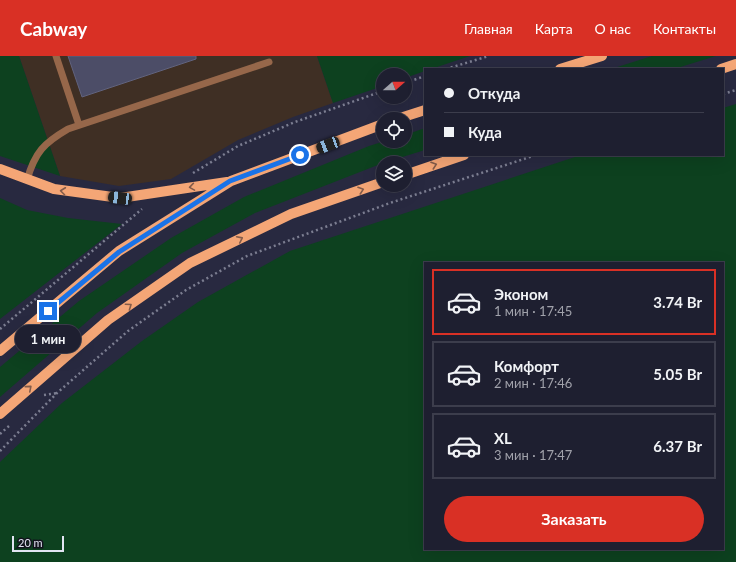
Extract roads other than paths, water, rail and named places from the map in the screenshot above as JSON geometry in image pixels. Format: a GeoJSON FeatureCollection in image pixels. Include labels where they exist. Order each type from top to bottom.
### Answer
{"type":"FeatureCollection","features":[{"type":"Feature","properties":{"kind":"main road"},"geometry":{"type":"LineString","coordinates":[[563,68],[602,56]]}},
{"type":"Feature","properties":{"kind":"main road"},"geometry":{"type":"LineString","coordinates":[[724,68],[736,64]]}},
{"type":"Feature","properties":{"kind":"main road"},"geometry":{"type":"LineString","coordinates":[[412,114],[424,110]]}},
{"type":"Feature","properties":{"kind":"main road"},"geometry":{"type":"LineString","coordinates":[[0,169],[54,190],[120,198],[230,181],[376,127]]}},
{"type":"Feature","properties":{"kind":"main road"},"geometry":{"type":"LineString","coordinates":[[412,173],[461,156]]}},
{"type":"Feature","properties":{"kind":"main road"},"geometry":{"type":"LineString","coordinates":[[0,351],[119,252],[230,181]]}},
{"type":"Feature","properties":{"kind":"main road"},"geometry":{"type":"LineString","coordinates":[[0,414],[108,320],[190,264],[291,214],[376,184]]}},
{"type":"Feature","properties":{"kind":"lane"},"geometry":{"type":"LineString","coordinates":[[56,56],[80,125]]}},
{"type":"Feature","properties":{"kind":"lane"},"geometry":{"type":"LineString","coordinates":[[28,180],[32,163],[42,148],[54,137],[68,129],[269,62]]}}]}
